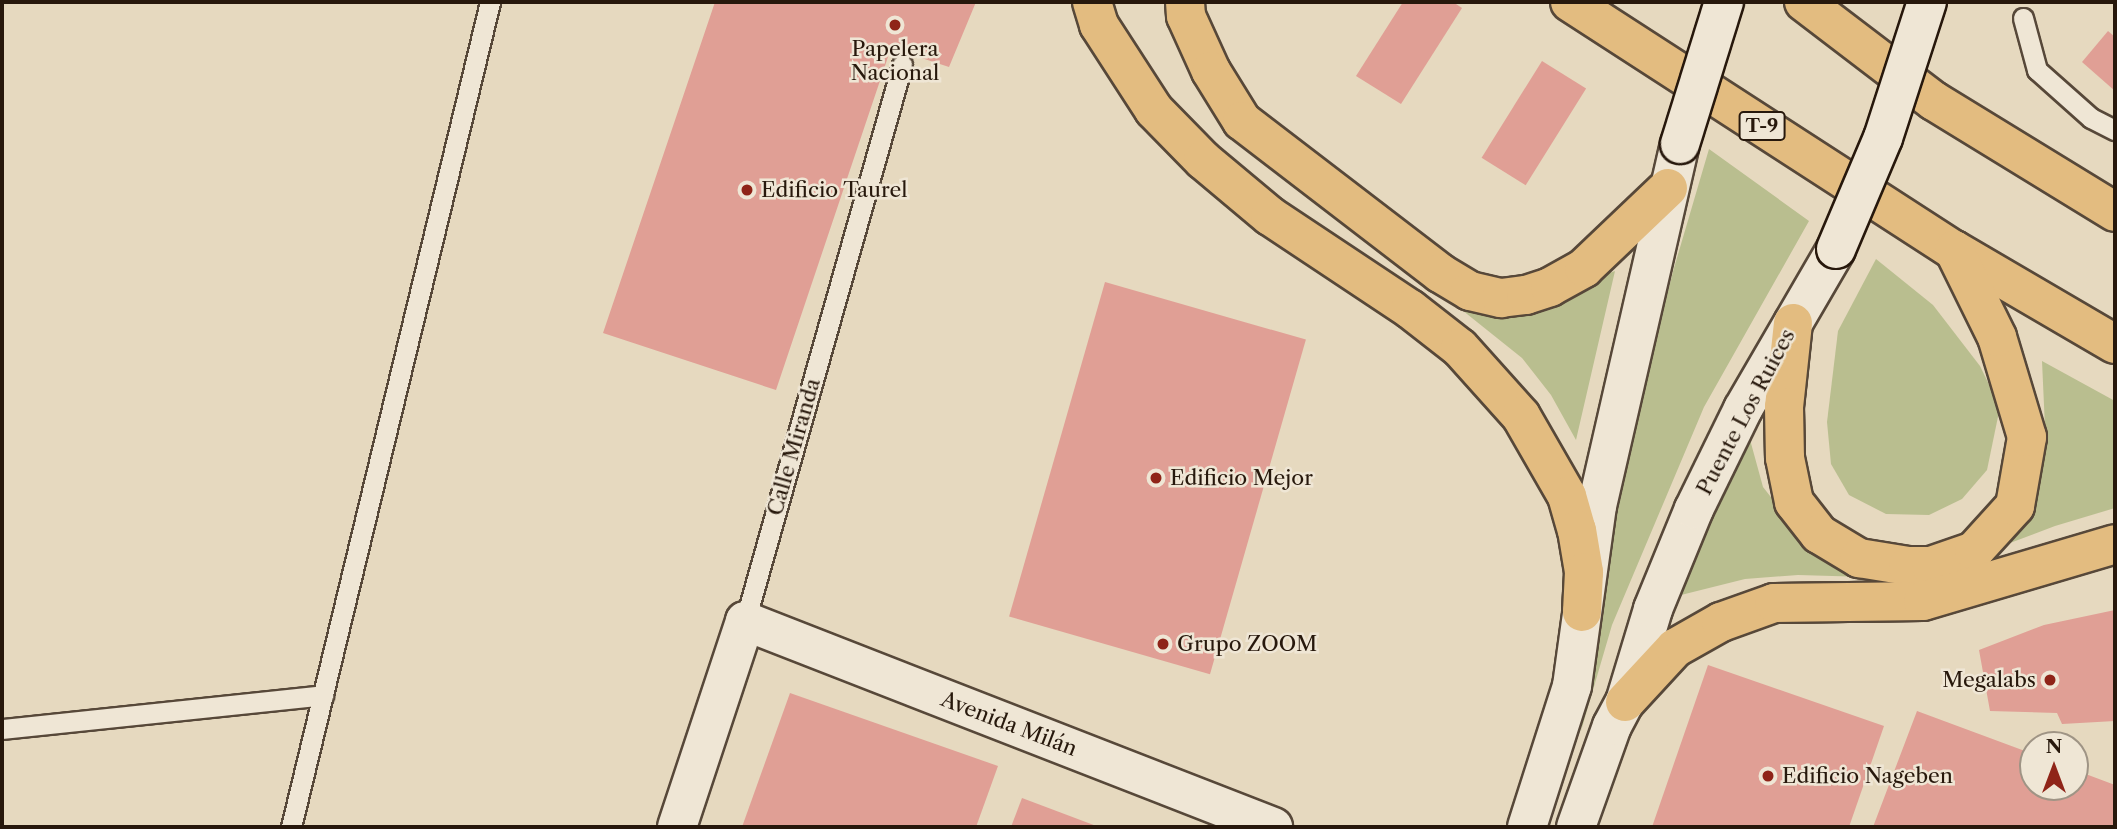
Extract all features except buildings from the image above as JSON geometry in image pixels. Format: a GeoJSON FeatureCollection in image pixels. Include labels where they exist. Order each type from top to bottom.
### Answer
{"type":"FeatureCollection","features":[{"type":"Feature","properties":{"kind":"highway"},"geometry":{"type":"LineString","coordinates":[[1092,2],[1099,25],[1154,110],[1203,160],[1270,216],[1409,309],[1460,348],[1521,416],[1570,507],[1584,572],[1582,612]]}},
{"type":"Feature","properties":{"kind":"highway"},"geometry":{"type":"LineString","coordinates":[[1185,2],[1186,16],[1211,71],[1242,121],[1440,273],[1470,291],[1500,298],[1527,295],[1550,287],[1584,268],[1668,188]]}},
{"type":"Feature","properties":{"kind":"highway","name":"T-9"},"geometry":{"type":"LineString","coordinates":[[1570,2],[1954,250],[2115,344]]}},
{"type":"Feature","properties":{"kind":"highway"},"geometry":{"type":"LineString","coordinates":[[1804,2],[1934,101],[2115,212]]}},
{"type":"Feature","properties":{"kind":"highway"},"geometry":{"type":"LineString","coordinates":[[1983,130],[2115,192]]}},
{"type":"Feature","properties":{"kind":"highway"},"geometry":{"type":"LineString","coordinates":[[1793,323],[1784,407],[1785,458],[1794,502],[1819,534],[1859,558],[1908,566],[1931,566],[1974,551],[2015,506],[2027,437],[1997,337],[1954,250]]}},
{"type":"Feature","properties":{"kind":"highway"},"geometry":{"type":"LineString","coordinates":[[1618,714],[1675,648],[1721,622],[1774,603],[1923,601],[2115,544]]}},
{"type":"Feature","properties":{"kind":"main road"},"geometry":{"type":"LineString","coordinates":[[1527,827],[1572,686],[1597,506],[1668,188],[1724,2]]}},
{"type":"Feature","properties":{"kind":"main road","name":"Puente Los Ruices"},"geometry":{"type":"LineString","coordinates":[[1576,827],[1618,714],[1653,608],[1694,509],[1743,409],[1836,249],[1883,138],[1927,2]]}},
{"type":"Feature","properties":{"kind":"main road","name":"Calle Miranda"},"geometry":{"type":"LineString","coordinates":[[677,827],[745,621]]}},
{"type":"Feature","properties":{"kind":"main road","name":"Avenida Milán"},"geometry":{"type":"LineString","coordinates":[[745,621],[1273,827]]}},
{"type":"Feature","properties":{"kind":"lane"},"geometry":{"type":"LineString","coordinates":[[291,827],[490,2]]}},
{"type":"Feature","properties":{"kind":"lane"},"geometry":{"type":"LineString","coordinates":[[2023,18],[2038,70],[2091,118],[2115,130]]}},
{"type":"Feature","properties":{"kind":"lane","name":"Calle Miranda"},"geometry":{"type":"LineString","coordinates":[[745,621],[902,65]]}},
{"type":"Feature","properties":{"kind":"lane"},"geometry":{"type":"LineString","coordinates":[[2,729],[323,695]]}},
{"type":"Feature","properties":{"kind":"green space"},"geometry":{"type":"Polygon","coordinates":[[[1709,149],[1809,221],[1704,407],[1612,625],[1581,731],[1612,504],[1674,268],[1709,149]]]}},
{"type":"Feature","properties":{"kind":"green space"},"geometry":{"type":"Polygon","coordinates":[[[1876,259],[1933,305],[1980,366],[2000,407],[1987,470],[1962,499],[1929,515],[1886,514],[1849,495],[1831,464],[1827,422],[1838,331],[1876,259]]]}},
{"type":"Feature","properties":{"kind":"green space"},"geometry":{"type":"Polygon","coordinates":[[[1615,271],[1576,440],[1551,395],[1522,358],[1437,290],[1518,307],[1615,271]]]}},
{"type":"Feature","properties":{"kind":"green space"},"geometry":{"type":"Polygon","coordinates":[[[2042,361],[2115,401],[2115,508],[2055,526],[1994,549],[2027,506],[2046,450],[2042,361]]]}},
{"type":"Feature","properties":{"kind":"green space"},"geometry":{"type":"Polygon","coordinates":[[[1746,425],[1763,487],[1796,529],[1867,577],[1798,575],[1745,579],[1681,595],[1706,515],[1746,425]]]}},
{"type":"Feature","properties":{"kind":"place","name":"Papelera Nacional"},"geometry":{"type":"Point","coordinates":[895,25]}},
{"type":"Feature","properties":{"kind":"place","name":"Edificio Taurel"},"geometry":{"type":"Point","coordinates":[747,190]}},
{"type":"Feature","properties":{"kind":"place","name":"Edificio Mejor"},"geometry":{"type":"Point","coordinates":[1156,478]}},
{"type":"Feature","properties":{"kind":"place","name":"Grupo ZOOM"},"geometry":{"type":"Point","coordinates":[1163,644]}},
{"type":"Feature","properties":{"kind":"place","name":"Megalabs"},"geometry":{"type":"Point","coordinates":[2050,680]}},
{"type":"Feature","properties":{"kind":"place","name":"Edificio Nageben"},"geometry":{"type":"Point","coordinates":[1768,776]}}]}
